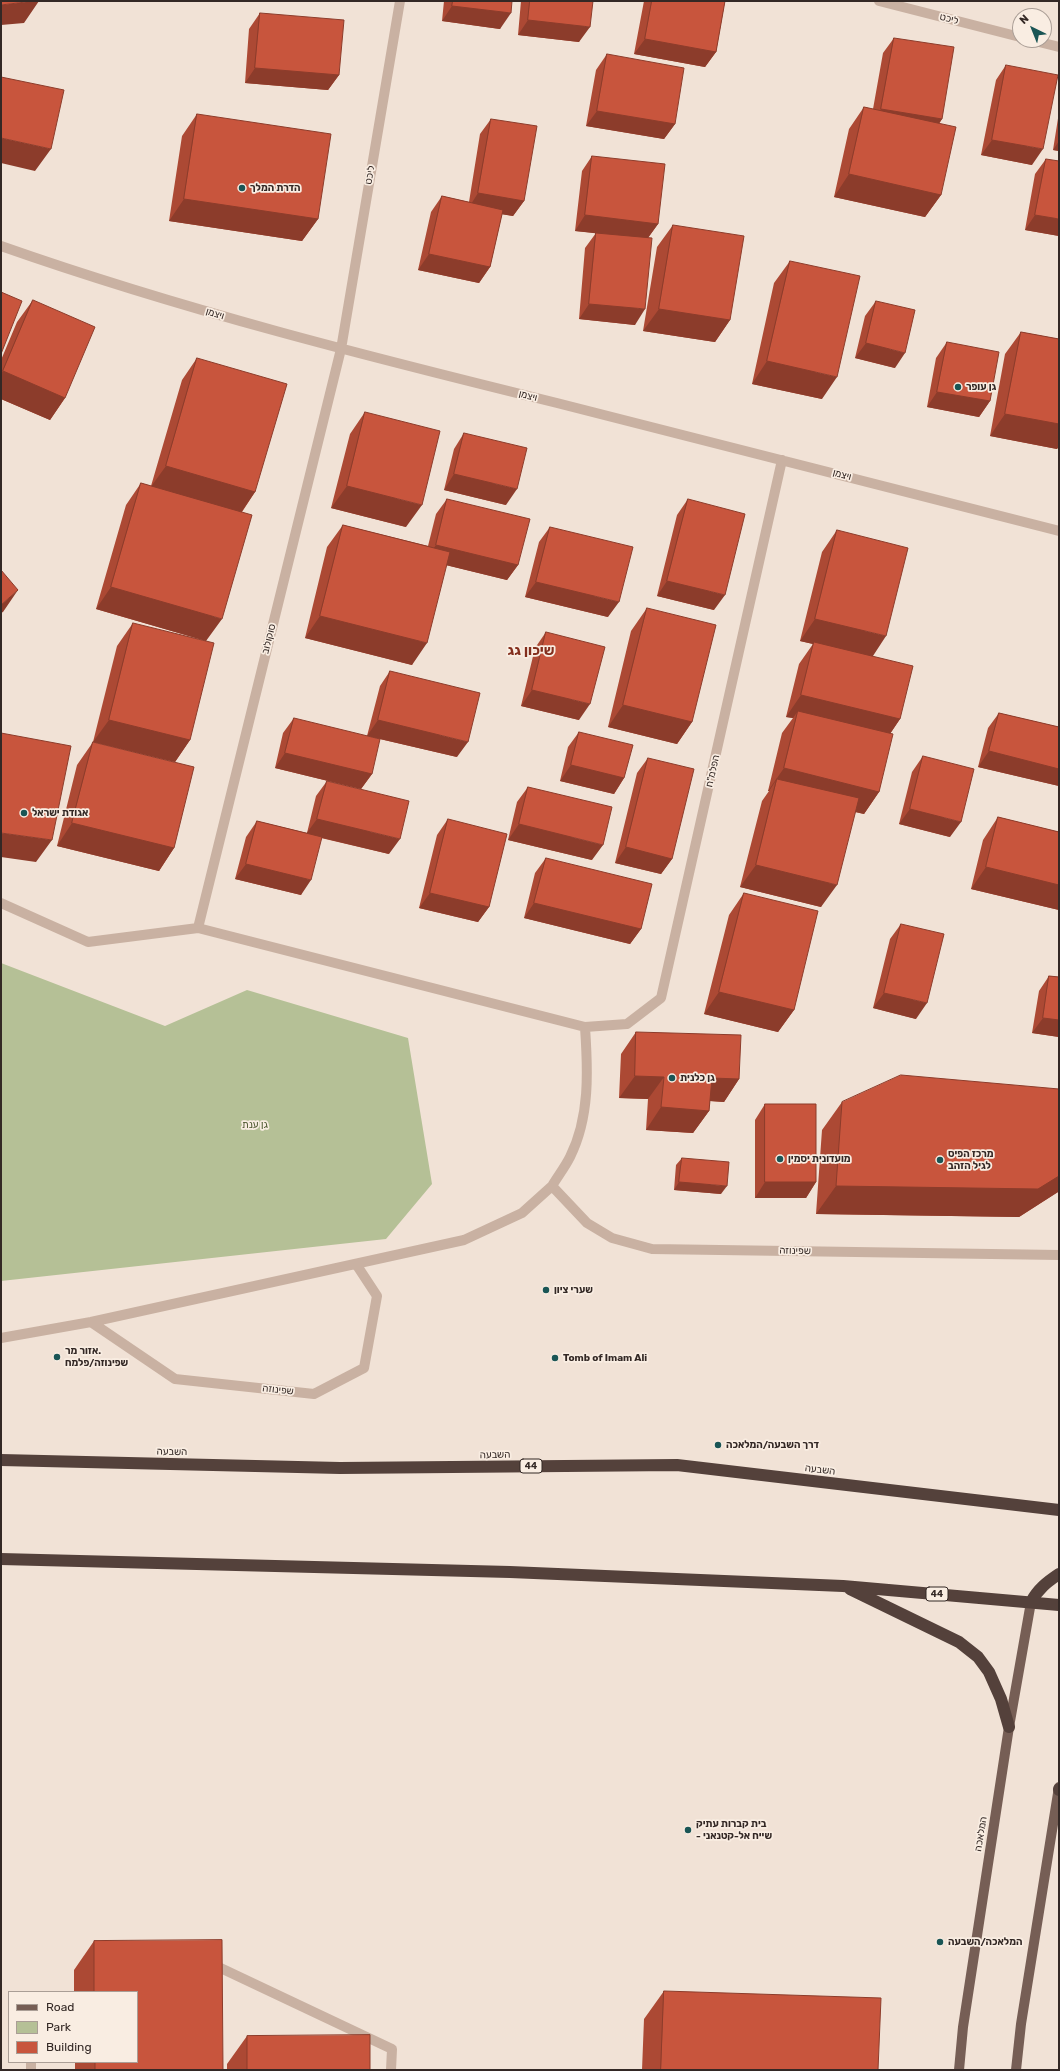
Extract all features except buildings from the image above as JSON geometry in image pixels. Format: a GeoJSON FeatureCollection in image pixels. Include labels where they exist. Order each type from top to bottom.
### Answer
{"type":"FeatureCollection","features":[{"type":"Feature","properties":{"kind":"highway","name":"השבעה"},"geometry":{"type":"LineString","coordinates":[[1,1460],[340,1468],[677,1464],[1059,1510]]}},
{"type":"Feature","properties":{"kind":"highway","name":"44"},"geometry":{"type":"LineString","coordinates":[[1,1559],[510,1572],[843,1586],[1059,1605]]}},
{"type":"Feature","properties":{"kind":"highway"},"geometry":{"type":"LineString","coordinates":[[1032,1602],[1037,1592],[1047,1582],[1059,1574]]}},
{"type":"Feature","properties":{"kind":"highway"},"geometry":{"type":"LineString","coordinates":[[843,1586],[959,1642],[978,1657],[989,1672],[1001,1699],[1009,1727]]}},
{"type":"Feature","properties":{"kind":"main road","name":"המלאכה"},"geometry":{"type":"LineString","coordinates":[[959,2070],[963,2027],[1009,1727],[1032,1602]]}},
{"type":"Feature","properties":{"kind":"main road"},"geometry":{"type":"LineString","coordinates":[[1016,2070],[1021,2024],[1059,1788]]}},
{"type":"Feature","properties":{"kind":"street","name":"ליכט"},"geometry":{"type":"LineString","coordinates":[[341,349],[400,1]]}},
{"type":"Feature","properties":{"kind":"street","name":"ליכט"},"geometry":{"type":"LineString","coordinates":[[879,1],[1012,35]]}},
{"type":"Feature","properties":{"kind":"street","name":"ויצמן"},"geometry":{"type":"LineString","coordinates":[[1,246],[80,274],[341,349],[782,460],[1059,532]]}},
{"type":"Feature","properties":{"kind":"street","name":"סוקולוב"},"geometry":{"type":"LineString","coordinates":[[198,928],[341,349]]}},
{"type":"Feature","properties":{"kind":"street","name":"הפלמ\"ח"},"geometry":{"type":"LineString","coordinates":[[198,928],[585,1028],[627,1024],[661,998],[782,460]]}},
{"type":"Feature","properties":{"kind":"street"},"geometry":{"type":"LineString","coordinates":[[1,903],[88,942],[198,928]]}},
{"type":"Feature","properties":{"kind":"street"},"geometry":{"type":"LineString","coordinates":[[1,1338],[92,1322],[464,1240],[522,1213],[552,1186],[570,1157],[582,1124],[588,1072],[585,1028]]}},
{"type":"Feature","properties":{"kind":"street","name":"שפינוזה"},"geometry":{"type":"LineString","coordinates":[[552,1186],[587,1223],[612,1238],[652,1249],[1059,1255]]}},
{"type":"Feature","properties":{"kind":"street","name":"שפינוזה"},"geometry":{"type":"LineString","coordinates":[[92,1322],[175,1379],[314,1394],[364,1368],[377,1296],[356,1264]]}},
{"type":"Feature","properties":{"kind":"street"},"geometry":{"type":"LineString","coordinates":[[201,1958],[392,2049],[391,2070]]}},
{"type":"Feature","properties":{"kind":"green space","name":"גן ענת"},"geometry":{"type":"Polygon","coordinates":[[[1,963],[165,1026],[247,990],[408,1038],[432,1184],[386,1239],[1,1281],[1,963]]]}},
{"type":"Feature","properties":{"kind":"place","name":"הדרת המלך"},"geometry":{"type":"Point","coordinates":[242,188]}},
{"type":"Feature","properties":{"kind":"place","name":"גן עופר"},"geometry":{"type":"Point","coordinates":[958,387]}},
{"type":"Feature","properties":{"kind":"place","name":"אגודת ישראל"},"geometry":{"type":"Point","coordinates":[24,813]}},
{"type":"Feature","properties":{"kind":"place","name":"גן כלנית"},"geometry":{"type":"Point","coordinates":[672,1078]}},
{"type":"Feature","properties":{"kind":"place","name":"מועדונית יסמין"},"geometry":{"type":"Point","coordinates":[780,1159]}},
{"type":"Feature","properties":{"kind":"place","name":"מרכז הפיס לגיל הזהב"},"geometry":{"type":"Point","coordinates":[940,1160]}},
{"type":"Feature","properties":{"kind":"place","name":"שערי ציון"},"geometry":{"type":"Point","coordinates":[546,1290]}},
{"type":"Feature","properties":{"kind":"place","name":"אזור מר. שפינוזה/פלמח"},"geometry":{"type":"Point","coordinates":[57,1357]}},
{"type":"Feature","properties":{"kind":"place","name":"Tomb of Imam Ali"},"geometry":{"type":"Point","coordinates":[555,1358]}},
{"type":"Feature","properties":{"kind":"place","name":"דרך השבעה/המלאכה"},"geometry":{"type":"Point","coordinates":[718,1445]}},
{"type":"Feature","properties":{"kind":"place","name":"בית קברות עתיק - שייח אל-קטנאני"},"geometry":{"type":"Point","coordinates":[688,1830]}},
{"type":"Feature","properties":{"kind":"place","name":"המלאכה/השבעה"},"geometry":{"type":"Point","coordinates":[940,1942]}},
{"type":"Feature","properties":{"kind":"district","name":"שיכון גג"},"geometry":{"type":"Point","coordinates":[531,651]}}]}
